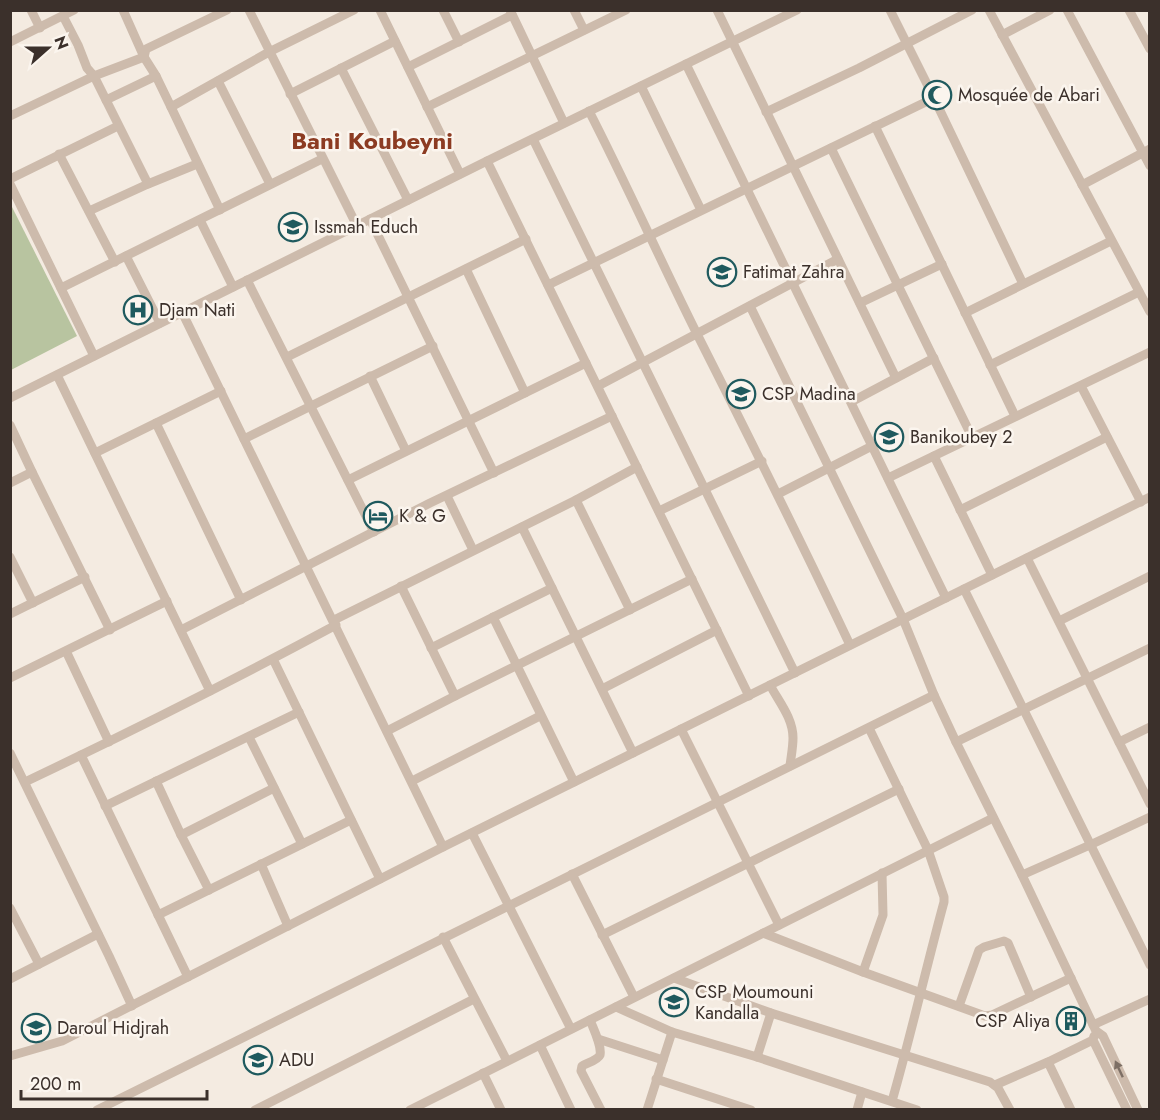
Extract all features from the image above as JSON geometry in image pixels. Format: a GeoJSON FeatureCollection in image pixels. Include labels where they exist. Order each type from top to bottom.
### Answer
{"type":"FeatureCollection","features":[{"type":"Feature","properties":{"kind":"street"},"geometry":{"type":"LineString","coordinates":[[31,10],[40,28]]}},
{"type":"Feature","properties":{"kind":"street"},"geometry":{"type":"LineString","coordinates":[[10,42],[74,10]]}},
{"type":"Feature","properties":{"kind":"street"},"geometry":{"type":"LineString","coordinates":[[123,10],[220,210]]}},
{"type":"Feature","properties":{"kind":"street"},"geometry":{"type":"LineString","coordinates":[[144,57],[146,48],[226,10]]}},
{"type":"Feature","properties":{"kind":"street"},"geometry":{"type":"LineString","coordinates":[[249,10],[357,226]]}},
{"type":"Feature","properties":{"kind":"street"},"geometry":{"type":"LineString","coordinates":[[171,107],[269,52],[354,10]]}},
{"type":"Feature","properties":{"kind":"street"},"geometry":{"type":"LineString","coordinates":[[380,10],[460,174]]}},
{"type":"Feature","properties":{"kind":"street"},"geometry":{"type":"LineString","coordinates":[[443,10],[459,42]]}},
{"type":"Feature","properties":{"kind":"street"},"geometry":{"type":"LineString","coordinates":[[574,10],[584,30]]}},
{"type":"Feature","properties":{"kind":"street"},"geometry":{"type":"LineString","coordinates":[[427,107],[626,10]]}},
{"type":"Feature","properties":{"kind":"street"},"geometry":{"type":"LineString","coordinates":[[717,10],[896,378]]}},
{"type":"Feature","properties":{"kind":"street"},"geometry":{"type":"LineString","coordinates":[[10,398],[460,174],[797,10]]}},
{"type":"Feature","properties":{"kind":"street"},"geometry":{"type":"LineString","coordinates":[[890,10],[1023,284]]}},
{"type":"Feature","properties":{"kind":"street"},"geometry":{"type":"LineString","coordinates":[[766,112],[972,10]]}},
{"type":"Feature","properties":{"kind":"street"},"geometry":{"type":"LineString","coordinates":[[989,10],[1149,312]]}},
{"type":"Feature","properties":{"kind":"street"},"geometry":{"type":"LineString","coordinates":[[1002,35],[1050,10]]}},
{"type":"Feature","properties":{"kind":"street"},"geometry":{"type":"LineString","coordinates":[[1067,10],[1146,151],[1149,166]]}},
{"type":"Feature","properties":{"kind":"street"},"geometry":{"type":"LineString","coordinates":[[1130,10],[1149,49]]}},
{"type":"Feature","properties":{"kind":"street"},"geometry":{"type":"LineString","coordinates":[[408,67],[511,13],[564,123]]}},
{"type":"Feature","properties":{"kind":"street"},"geometry":{"type":"LineString","coordinates":[[63,16],[87,68],[94,76],[148,184]]}},
{"type":"Feature","properties":{"kind":"street"},"geometry":{"type":"LineString","coordinates":[[290,94],[395,41]]}},
{"type":"Feature","properties":{"kind":"street"},"geometry":{"type":"LineString","coordinates":[[10,116],[94,76],[144,57]]}},
{"type":"Feature","properties":{"kind":"street"},"geometry":{"type":"LineString","coordinates":[[686,64],[946,598]]}},
{"type":"Feature","properties":{"kind":"street"},"geometry":{"type":"LineString","coordinates":[[341,68],[408,200]]}},
{"type":"Feature","properties":{"kind":"street"},"geometry":{"type":"LineString","coordinates":[[106,100],[156,76]]}},
{"type":"Feature","properties":{"kind":"street"},"geometry":{"type":"LineString","coordinates":[[218,81],[270,184]]}},
{"type":"Feature","properties":{"kind":"street"},"geometry":{"type":"LineString","coordinates":[[641,86],[701,210]]}},
{"type":"Feature","properties":{"kind":"street"},"geometry":{"type":"LineString","coordinates":[[548,285],[934,98]]}},
{"type":"Feature","properties":{"kind":"street"},"geometry":{"type":"LineString","coordinates":[[590,111],[850,645]]}},
{"type":"Feature","properties":{"kind":"street"},"geometry":{"type":"LineString","coordinates":[[94,356],[10,182],[59,154],[118,126]]}},
{"type":"Feature","properties":{"kind":"street"},"geometry":{"type":"LineString","coordinates":[[875,126],[1015,416]]}},
{"type":"Feature","properties":{"kind":"street"},"geometry":{"type":"LineString","coordinates":[[533,139],[795,673]]}},
{"type":"Feature","properties":{"kind":"street"},"geometry":{"type":"LineString","coordinates":[[831,148],[972,437]]}},
{"type":"Feature","properties":{"kind":"street"},"geometry":{"type":"LineString","coordinates":[[1082,185],[1146,151]]}},
{"type":"Feature","properties":{"kind":"street"},"geometry":{"type":"LineString","coordinates":[[59,154],[115,261]]}},
{"type":"Feature","properties":{"kind":"street"},"geometry":{"type":"LineString","coordinates":[[61,288],[322,159]]}},
{"type":"Feature","properties":{"kind":"street"},"geometry":{"type":"LineString","coordinates":[[487,161],[749,696]]}},
{"type":"Feature","properties":{"kind":"street"},"geometry":{"type":"LineString","coordinates":[[89,211],[197,164]]}},
{"type":"Feature","properties":{"kind":"street"},"geometry":{"type":"LineString","coordinates":[[370,219],[494,473]]}},
{"type":"Feature","properties":{"kind":"street"},"geometry":{"type":"LineString","coordinates":[[200,220],[233,287]]}},
{"type":"Feature","properties":{"kind":"street"},"geometry":{"type":"LineString","coordinates":[[287,357],[525,239]]}},
{"type":"Feature","properties":{"kind":"street"},"geometry":{"type":"LineString","coordinates":[[965,313],[1111,241]]}},
{"type":"Feature","properties":{"kind":"street"},"geometry":{"type":"LineString","coordinates":[[126,256],[160,323]]}},
{"type":"Feature","properties":{"kind":"street"},"geometry":{"type":"LineString","coordinates":[[598,386],[838,259]]}},
{"type":"Feature","properties":{"kind":"street"},"geometry":{"type":"LineString","coordinates":[[860,303],[942,264]]}},
{"type":"Feature","properties":{"kind":"street"},"geometry":{"type":"LineString","coordinates":[[466,269],[525,393]]}},
{"type":"Feature","properties":{"kind":"street"},"geometry":{"type":"LineString","coordinates":[[248,280],[374,532]]}},
{"type":"Feature","properties":{"kind":"street"},"geometry":{"type":"LineString","coordinates":[[990,365],[1139,292]]}},
{"type":"Feature","properties":{"kind":"street"},"geometry":{"type":"LineString","coordinates":[[750,306],[903,619],[934,695],[1071,978],[1127,1110]]}},
{"type":"Feature","properties":{"kind":"street"},"geometry":{"type":"LineString","coordinates":[[182,312],[443,847]]}},
{"type":"Feature","properties":{"kind":"street"},"geometry":{"type":"LineString","coordinates":[[244,439],[433,346]]}},
{"type":"Feature","properties":{"kind":"street"},"geometry":{"type":"LineString","coordinates":[[888,478],[1149,352]]}},
{"type":"Feature","properties":{"kind":"street"},"geometry":{"type":"LineString","coordinates":[[851,402],[934,358]]}},
{"type":"Feature","properties":{"kind":"street"},"geometry":{"type":"LineString","coordinates":[[348,480],[586,363]]}},
{"type":"Feature","properties":{"kind":"street"},"geometry":{"type":"LineString","coordinates":[[57,375],[210,691]]}},
{"type":"Feature","properties":{"kind":"street"},"geometry":{"type":"LineString","coordinates":[[370,376],[406,451]]}},
{"type":"Feature","properties":{"kind":"street"},"geometry":{"type":"LineString","coordinates":[[10,1056],[62,1041],[472,832],[1145,499],[1107,436],[1081,386]]}},
{"type":"Feature","properties":{"kind":"street"},"geometry":{"type":"LineString","coordinates":[[95,453],[221,391]]}},
{"type":"Feature","properties":{"kind":"street"},"geometry":{"type":"LineString","coordinates":[[181,630],[306,565],[612,416]]}},
{"type":"Feature","properties":{"kind":"street"},"geometry":{"type":"LineString","coordinates":[[156,423],[241,600]]}},
{"type":"Feature","properties":{"kind":"street"},"geometry":{"type":"LineString","coordinates":[[10,425],[110,630]]}},
{"type":"Feature","properties":{"kind":"street"},"geometry":{"type":"LineString","coordinates":[[960,510],[1107,436]]}},
{"type":"Feature","properties":{"kind":"street"},"geometry":{"type":"LineString","coordinates":[[778,494],[872,446]]}},
{"type":"Feature","properties":{"kind":"street"},"geometry":{"type":"LineString","coordinates":[[934,456],[992,575]]}},
{"type":"Feature","properties":{"kind":"street"},"geometry":{"type":"LineString","coordinates":[[659,512],[762,461]]}},
{"type":"Feature","properties":{"kind":"street"},"geometry":{"type":"LineString","coordinates":[[25,782],[273,659],[401,586],[576,500],[637,467]]}},
{"type":"Feature","properties":{"kind":"street"},"geometry":{"type":"LineString","coordinates":[[10,483],[32,472]]}},
{"type":"Feature","properties":{"kind":"street"},"geometry":{"type":"LineString","coordinates":[[447,495],[473,550]]}},
{"type":"Feature","properties":{"kind":"street"},"geometry":{"type":"LineString","coordinates":[[576,500],[630,610]]}},
{"type":"Feature","properties":{"kind":"street"},"geometry":{"type":"LineString","coordinates":[[522,527],[633,753]]}},
{"type":"Feature","properties":{"kind":"street"},"geometry":{"type":"LineString","coordinates":[[10,556],[33,603]]}},
{"type":"Feature","properties":{"kind":"street"},"geometry":{"type":"LineString","coordinates":[[1026,558],[1149,804]]}},
{"type":"Feature","properties":{"kind":"street"},"geometry":{"type":"LineString","coordinates":[[1059,621],[1149,576]]}},
{"type":"Feature","properties":{"kind":"street"},"geometry":{"type":"LineString","coordinates":[[10,614],[85,577]]}},
{"type":"Feature","properties":{"kind":"street"},"geometry":{"type":"LineString","coordinates":[[387,731],[692,579]]}},
{"type":"Feature","properties":{"kind":"street"},"geometry":{"type":"LineString","coordinates":[[401,586],[455,696]]}},
{"type":"Feature","properties":{"kind":"street"},"geometry":{"type":"LineString","coordinates":[[431,648],[552,588]]}},
{"type":"Feature","properties":{"kind":"street"},"geometry":{"type":"LineString","coordinates":[[964,589],[1149,965]]}},
{"type":"Feature","properties":{"kind":"street"},"geometry":{"type":"LineString","coordinates":[[10,678],[167,602]]}},
{"type":"Feature","properties":{"kind":"street"},"geometry":{"type":"LineString","coordinates":[[493,617],[574,782]]}},
{"type":"Feature","properties":{"kind":"street"},"geometry":{"type":"LineString","coordinates":[[602,689],[717,630]]}},
{"type":"Feature","properties":{"kind":"street"},"geometry":{"type":"LineString","coordinates":[[956,742],[1149,648]]}},
{"type":"Feature","properties":{"kind":"street"},"geometry":{"type":"LineString","coordinates":[[66,651],[109,741]]}},
{"type":"Feature","properties":{"kind":"street"},"geometry":{"type":"LineString","coordinates":[[273,659],[380,879]]}},
{"type":"Feature","properties":{"kind":"street"},"geometry":{"type":"LineString","coordinates":[[770,685],[792,726],[790,766]]}},
{"type":"Feature","properties":{"kind":"street"},"geometry":{"type":"LineString","coordinates":[[96,1110],[116,1105],[444,937],[934,695]]}},
{"type":"Feature","properties":{"kind":"street"},"geometry":{"type":"LineString","coordinates":[[105,806],[299,712]]}},
{"type":"Feature","properties":{"kind":"street"},"geometry":{"type":"LineString","coordinates":[[412,781],[540,716]]}},
{"type":"Feature","properties":{"kind":"street"},"geometry":{"type":"LineString","coordinates":[[1119,742],[1149,727]]}},
{"type":"Feature","properties":{"kind":"street"},"geometry":{"type":"LineString","coordinates":[[869,728],[928,850],[943,892],[944,902],[892,1101]]}},
{"type":"Feature","properties":{"kind":"street"},"geometry":{"type":"LineString","coordinates":[[681,729],[779,925]]}},
{"type":"Feature","properties":{"kind":"street"},"geometry":{"type":"LineString","coordinates":[[249,737],[302,844]]}},
{"type":"Feature","properties":{"kind":"street"},"geometry":{"type":"LineString","coordinates":[[11,754],[132,1006]]}},
{"type":"Feature","properties":{"kind":"street"},"geometry":{"type":"LineString","coordinates":[[81,756],[188,977]]}},
{"type":"Feature","properties":{"kind":"street"},"geometry":{"type":"LineString","coordinates":[[156,781],[209,890]]}},
{"type":"Feature","properties":{"kind":"street"},"geometry":{"type":"LineString","coordinates":[[181,835],[274,789]]}},
{"type":"Feature","properties":{"kind":"street"},"geometry":{"type":"LineString","coordinates":[[602,935],[899,789]]}},
{"type":"Feature","properties":{"kind":"street"},"geometry":{"type":"LineString","coordinates":[[1022,875],[1149,817]]}},
{"type":"Feature","properties":{"kind":"street"},"geometry":{"type":"LineString","coordinates":[[410,1110],[422,1107],[483,1073],[993,818]]}},
{"type":"Feature","properties":{"kind":"street"},"geometry":{"type":"LineString","coordinates":[[158,915],[351,820]]}},
{"type":"Feature","properties":{"kind":"street"},"geometry":{"type":"LineString","coordinates":[[472,832],[571,1029]]}},
{"type":"Feature","properties":{"kind":"street"},"geometry":{"type":"LineString","coordinates":[[261,864],[288,926]]}},
{"type":"Feature","properties":{"kind":"street"},"geometry":{"type":"LineString","coordinates":[[863,972],[883,915],[882,873]]}},
{"type":"Feature","properties":{"kind":"street"},"geometry":{"type":"LineString","coordinates":[[572,874],[634,998]]}},
{"type":"Feature","properties":{"kind":"street"},"geometry":{"type":"LineString","coordinates":[[10,908],[39,964]]}},
{"type":"Feature","properties":{"kind":"street"},"geometry":{"type":"LineString","coordinates":[[763,933],[863,972],[988,1016],[1071,978]]}},
{"type":"Feature","properties":{"kind":"street"},"geometry":{"type":"LineString","coordinates":[[10,979],[98,934]]}},
{"type":"Feature","properties":{"kind":"street"},"geometry":{"type":"LineString","coordinates":[[444,937],[507,1061]]}},
{"type":"Feature","properties":{"kind":"street"},"geometry":{"type":"LineString","coordinates":[[959,1006],[979,950],[1004,941],[1008,943],[1031,997]]}},
{"type":"Feature","properties":{"kind":"street"},"geometry":{"type":"LineString","coordinates":[[674,978],[771,1013],[905,1054],[995,1085],[1010,1110]]}},
{"type":"Feature","properties":{"kind":"street"},"geometry":{"type":"LineString","coordinates":[[255,1110],[474,999]]}},
{"type":"Feature","properties":{"kind":"street"},"geometry":{"type":"LineString","coordinates":[[995,1085],[1048,1062],[1149,999]]}},
{"type":"Feature","properties":{"kind":"street"},"geometry":{"type":"LineString","coordinates":[[616,1006],[672,1032],[757,1057],[917,1110]]}},
{"type":"Feature","properties":{"kind":"street"},"geometry":{"type":"LineString","coordinates":[[757,1057],[771,1013]]}},
{"type":"Feature","properties":{"kind":"street"},"geometry":{"type":"LineString","coordinates":[[590,1020],[598,1040],[599,1056],[580,1069],[601,1110]]}},
{"type":"Feature","properties":{"kind":"street"},"geometry":{"type":"LineString","coordinates":[[646,1110],[672,1032]]}},
{"type":"Feature","properties":{"kind":"street"},"geometry":{"type":"LineString","coordinates":[[1094,1032],[1103,1036],[1138,1110]]}},
{"type":"Feature","properties":{"kind":"street"},"geometry":{"type":"LineString","coordinates":[[598,1040],[663,1060]]}},
{"type":"Feature","properties":{"kind":"street"},"geometry":{"type":"LineString","coordinates":[[540,1045],[572,1110]]}},
{"type":"Feature","properties":{"kind":"street"},"geometry":{"type":"LineString","coordinates":[[1048,1062],[1071,1110]]}},
{"type":"Feature","properties":{"kind":"street"},"geometry":{"type":"LineString","coordinates":[[483,1073],[501,1110]]}},
{"type":"Feature","properties":{"kind":"street"},"geometry":{"type":"LineString","coordinates":[[656,1079],[751,1110]]}},
{"type":"Feature","properties":{"kind":"street"},"geometry":{"type":"LineString","coordinates":[[857,1110],[862,1092]]}},
{"type":"Feature","properties":{"kind":"green space"},"geometry":{"type":"Polygon","coordinates":[[[11,205],[77,336],[11,370],[11,205]]]}},
{"type":"Feature","properties":{"kind":"place","name":"Mosquée de Abari"},"geometry":{"type":"Point","coordinates":[937,95]}},
{"type":"Feature","properties":{"kind":"place","name":"Issmah Educh"},"geometry":{"type":"Point","coordinates":[293,227]}},
{"type":"Feature","properties":{"kind":"place","name":"Fatimat Zahra"},"geometry":{"type":"Point","coordinates":[722,272]}},
{"type":"Feature","properties":{"kind":"place","name":"Djam Nati"},"geometry":{"type":"Point","coordinates":[138,310]}},
{"type":"Feature","properties":{"kind":"place","name":"CSP Madina"},"geometry":{"type":"Point","coordinates":[741,394]}},
{"type":"Feature","properties":{"kind":"place","name":"Banikoubey 2"},"geometry":{"type":"Point","coordinates":[889,437]}},
{"type":"Feature","properties":{"kind":"place","name":"K & G"},"geometry":{"type":"Point","coordinates":[378,516]}},
{"type":"Feature","properties":{"kind":"place","name":"CSP Moumouni Kandalla"},"geometry":{"type":"Point","coordinates":[674,1002]}},
{"type":"Feature","properties":{"kind":"place","name":"CSP Aliya"},"geometry":{"type":"Point","coordinates":[1071,1021]}},
{"type":"Feature","properties":{"kind":"place","name":"Daroul Hidjrah"},"geometry":{"type":"Point","coordinates":[36,1028]}},
{"type":"Feature","properties":{"kind":"place","name":"ADU"},"geometry":{"type":"Point","coordinates":[258,1060]}},
{"type":"Feature","properties":{"kind":"district","name":"Bani Koubeyni"},"geometry":{"type":"Point","coordinates":[372,140]}}]}
